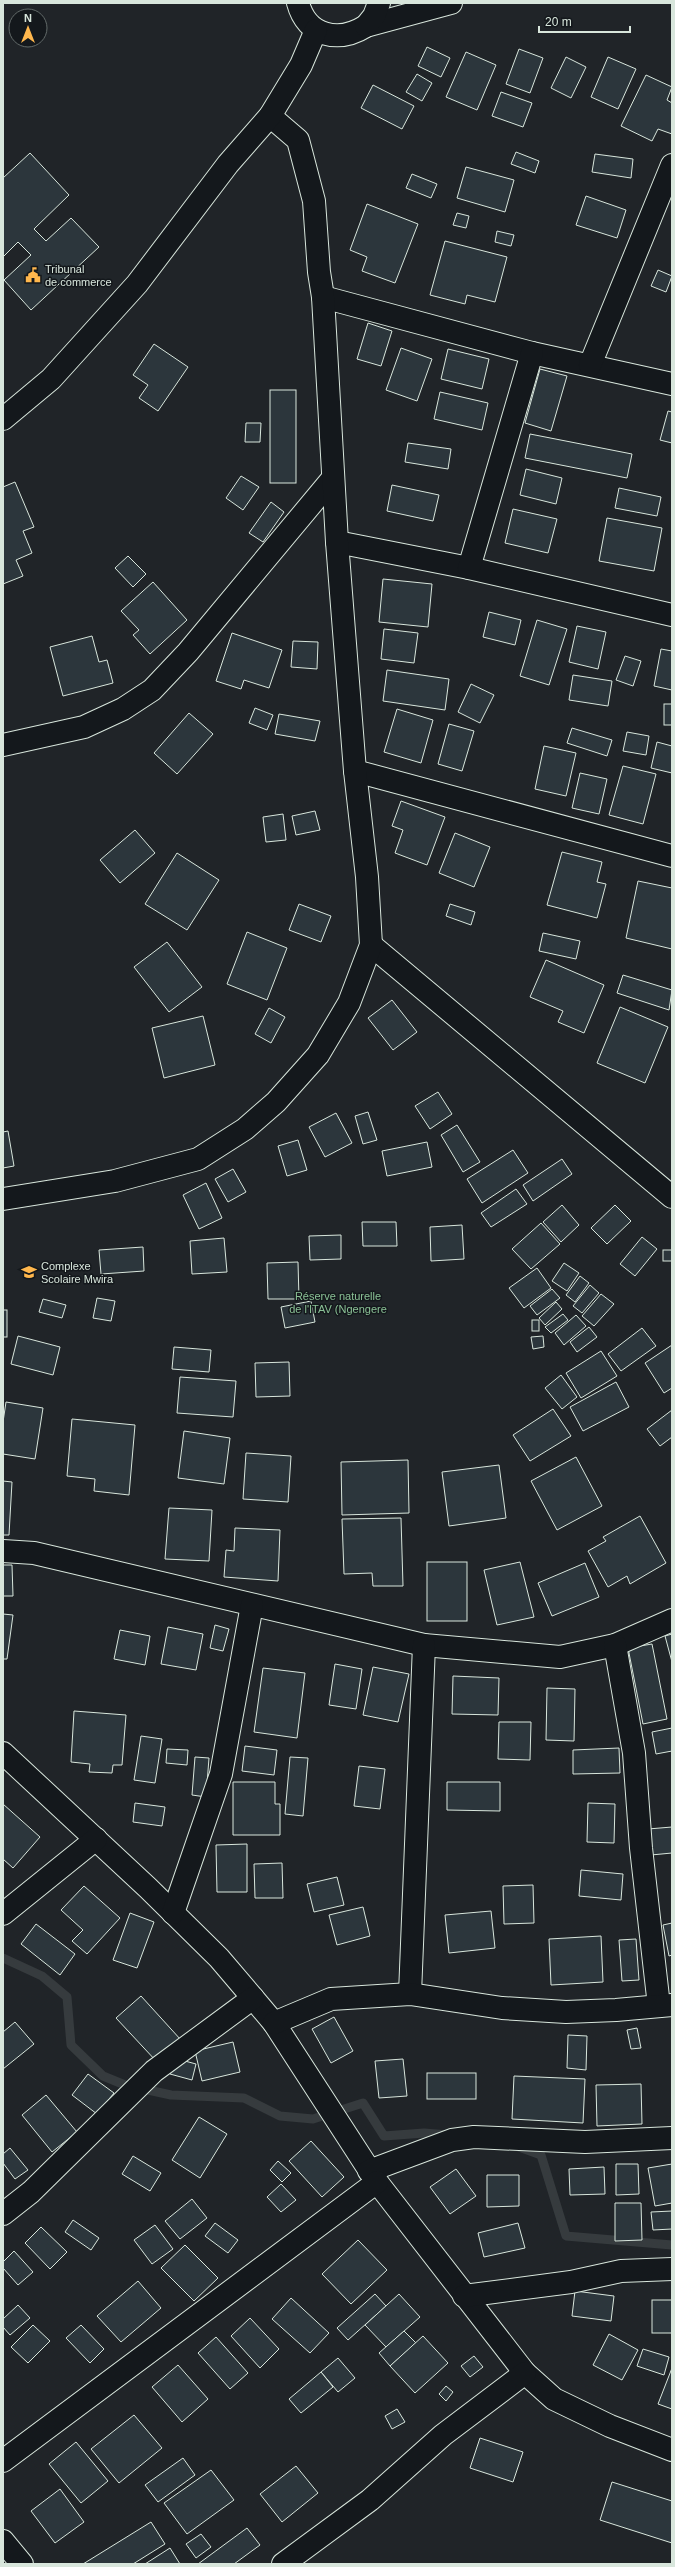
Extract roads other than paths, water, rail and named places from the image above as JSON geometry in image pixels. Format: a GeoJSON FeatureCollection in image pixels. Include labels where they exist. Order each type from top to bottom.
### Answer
{"type":"FeatureCollection","features":[{"type":"Feature","properties":{"kind":"street"},"geometry":{"type":"LineString","coordinates":[[298,3],[307,22],[316,30],[328,35],[342,36],[355,33],[366,26],[451,3]]}},
{"type":"Feature","properties":{"kind":"street"},"geometry":{"type":"LineString","coordinates":[[366,26],[374,16],[379,3]]}},
{"type":"Feature","properties":{"kind":"street"},"geometry":{"type":"LineString","coordinates":[[3,419],[50,379],[138,284],[228,164],[270,116],[301,64],[316,30]]}},
{"type":"Feature","properties":{"kind":"street"},"geometry":{"type":"LineString","coordinates":[[3,1199],[115,1181],[198,1159],[245,1129],[276,1102],[318,1055],[349,1003],[371,944],[367,877],[355,771],[337,542],[323,297],[319,272],[314,201],[298,140],[270,116]]}},
{"type":"Feature","properties":{"kind":"street"},"geometry":{"type":"LineString","coordinates":[[590,365],[672,165]]}},
{"type":"Feature","properties":{"kind":"street"},"geometry":{"type":"LineString","coordinates":[[323,297],[532,354],[590,365],[672,384]]}},
{"type":"Feature","properties":{"kind":"street"},"geometry":{"type":"LineString","coordinates":[[469,568],[532,354]]}},
{"type":"Feature","properties":{"kind":"street"},"geometry":{"type":"LineString","coordinates":[[3,745],[84,727],[123,709],[152,690],[188,652],[333,478]]}},
{"type":"Feature","properties":{"kind":"street"},"geometry":{"type":"LineString","coordinates":[[337,542],[469,568],[672,615]]}},
{"type":"Feature","properties":{"kind":"street"},"geometry":{"type":"LineString","coordinates":[[355,771],[672,856]]}},
{"type":"Feature","properties":{"kind":"street"},"geometry":{"type":"LineString","coordinates":[[371,944],[672,1197]]}},
{"type":"Feature","properties":{"kind":"street"},"geometry":{"type":"LineString","coordinates":[[3,1551],[34,1553],[424,1645],[560,1657],[615,1645],[672,1620]]}},
{"type":"Feature","properties":{"kind":"street"},"geometry":{"type":"LineString","coordinates":[[173,1913],[221,1774],[252,1605]]}},
{"type":"Feature","properties":{"kind":"street"},"geometry":{"type":"LineString","coordinates":[[410,1994],[424,1645]]}},
{"type":"Feature","properties":{"kind":"street"},"geometry":{"type":"LineString","coordinates":[[274,2023],[331,1999],[410,1994],[502,2008],[551,2011],[616,2010],[666,2006],[641,1848],[634,1753],[615,1645]]}},
{"type":"Feature","properties":{"kind":"street"},"geometry":{"type":"LineString","coordinates":[[3,1754],[96,1839],[173,1913],[219,1958],[253,1998],[274,2023],[373,2177],[525,2373],[554,2399],[610,2426],[672,2450]]}},
{"type":"Feature","properties":{"kind":"street"},"geometry":{"type":"LineString","coordinates":[[3,1914],[96,1839]]}},
{"type":"Feature","properties":{"kind":"street"},"geometry":{"type":"LineString","coordinates":[[3,2214],[31,2192],[154,2071],[253,1998]]}},
{"type":"Feature","properties":{"kind":"street"},"geometry":{"type":"LineString","coordinates":[[3,2461],[373,2177],[452,2140],[474,2137],[585,2142],[672,2138]]}},
{"type":"Feature","properties":{"kind":"street"},"geometry":{"type":"LineString","coordinates":[[464,2296],[571,2282],[621,2271],[672,2269]]}},
{"type":"Feature","properties":{"kind":"street"},"geometry":{"type":"LineString","coordinates":[[283,2564],[370,2500],[443,2435],[525,2373]]}},
{"type":"Feature","properties":{"kind":"street"},"geometry":{"type":"LineString","coordinates":[[3,2541],[22,2564]]}},
{"type":"Feature","properties":{"kind":"waterway"},"geometry":{"type":"LineString","coordinates":[[3,1958],[42,1976],[67,1997],[71,2045],[103,2076],[125,2085],[171,2095],[244,2098],[280,2116],[313,2119],[363,2103],[384,2136],[424,2133],[448,2135]]}},
{"type":"Feature","properties":{"kind":"waterway"},"geometry":{"type":"LineString","coordinates":[[519,2147],[541,2155],[566,2236],[672,2245]]}},
{"type":"Feature","properties":{"kind":"place","name":"Tribunal de commerce"},"geometry":{"type":"Point","coordinates":[33,275]}},
{"type":"Feature","properties":{"kind":"place","name":"Complexe Scolaire Mwira"},"geometry":{"type":"Point","coordinates":[29,1272]}},
{"type":"Feature","properties":{"kind":"park label","name":"Réserve naturelle de l'ITAV (Ngengere"},"geometry":{"type":"Point","coordinates":[338,1302]}}]}
